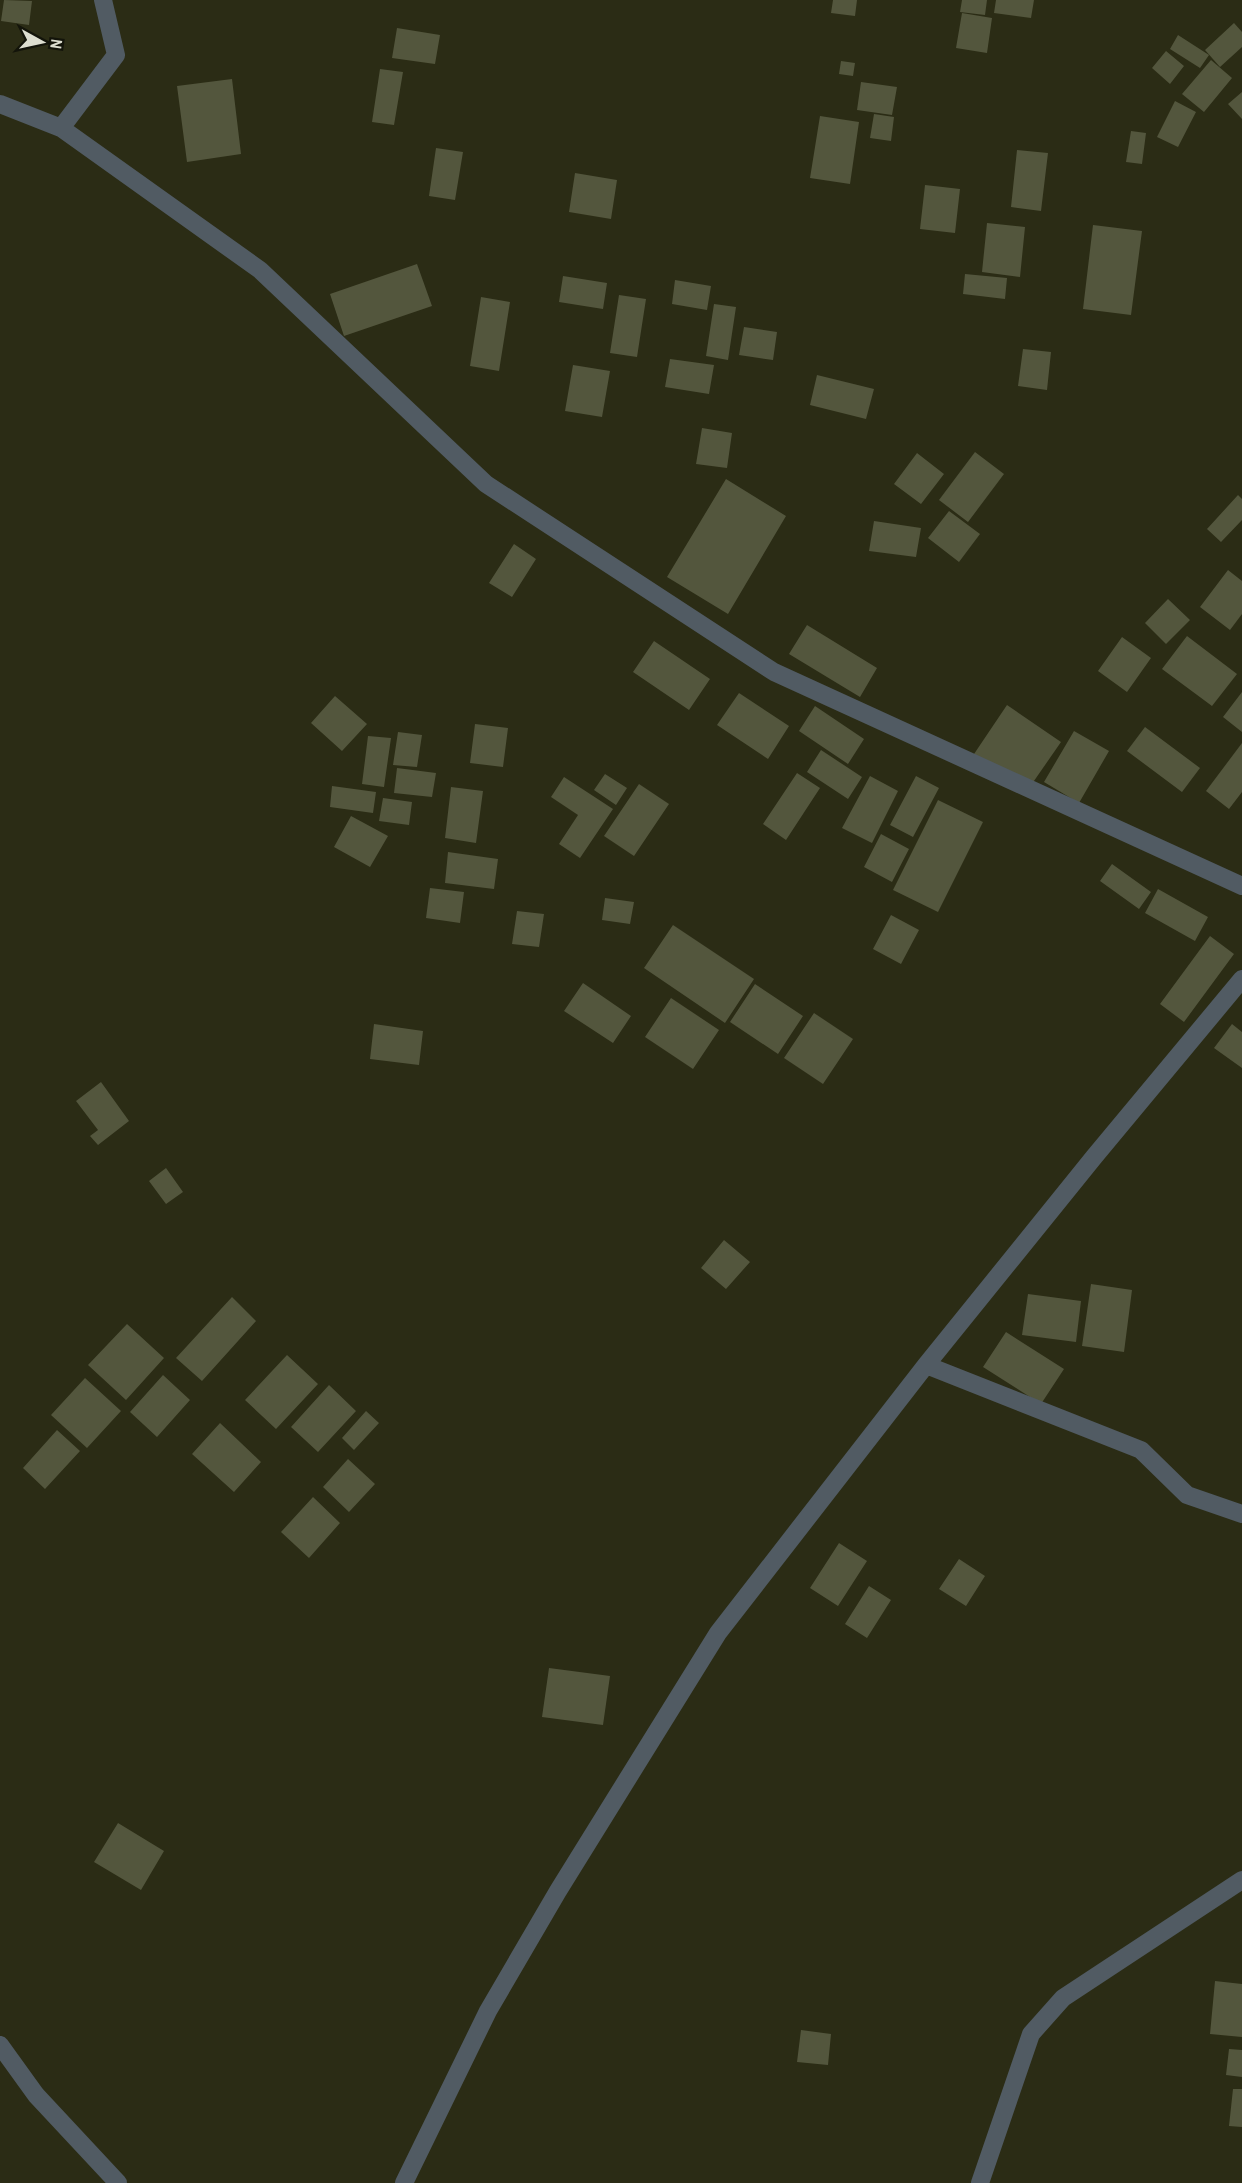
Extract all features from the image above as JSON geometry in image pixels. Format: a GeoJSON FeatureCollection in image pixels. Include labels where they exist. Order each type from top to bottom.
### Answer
{"type":"FeatureCollection","features":[{"type":"Feature","properties":{"kind":"street"},"geometry":{"type":"LineString","coordinates":[[61,128],[116,55],[103,0]]}},
{"type":"Feature","properties":{"kind":"street"},"geometry":{"type":"LineString","coordinates":[[0,104],[61,128],[260,270],[486,483],[774,672],[1242,886]]}},
{"type":"Feature","properties":{"kind":"street"},"geometry":{"type":"LineString","coordinates":[[404,2183],[488,2011],[558,1891],[718,1633],[926,1365],[1242,979]]}},
{"type":"Feature","properties":{"kind":"street"},"geometry":{"type":"LineString","coordinates":[[926,1365],[1141,1450],[1186,1495],[1242,1514]]}},
{"type":"Feature","properties":{"kind":"street"},"geometry":{"type":"LineString","coordinates":[[980,2183],[1031,2034],[1037,2027],[1063,1998],[1242,1880]]}},
{"type":"Feature","properties":{"kind":"street"},"geometry":{"type":"LineString","coordinates":[[0,2044],[36,2095],[118,2183]]}},
{"type":"Feature","properties":{"kind":"building"},"geometry":{"type":"Polygon","coordinates":[[[4,0],[32,1],[29,25],[1,21],[4,0]]]}},
{"type":"Feature","properties":{"kind":"building"},"geometry":{"type":"Polygon","coordinates":[[[833,0],[857,0],[855,16],[831,13],[833,0]]]}},
{"type":"Feature","properties":{"kind":"building"},"geometry":{"type":"Polygon","coordinates":[[[962,0],[987,0],[985,15],[960,12],[962,0]]]}},
{"type":"Feature","properties":{"kind":"building"},"geometry":{"type":"Polygon","coordinates":[[[996,0],[1034,0],[1031,18],[994,13],[996,0]]]}},
{"type":"Feature","properties":{"kind":"building"},"geometry":{"type":"Polygon","coordinates":[[[962,13],[992,18],[987,53],[956,48],[962,13]]]}},
{"type":"Feature","properties":{"kind":"building"},"geometry":{"type":"Polygon","coordinates":[[[1234,23],[1242,32],[1242,47],[1220,67],[1205,50],[1234,23]]]}},
{"type":"Feature","properties":{"kind":"building"},"geometry":{"type":"Polygon","coordinates":[[[397,28],[440,35],[435,64],[392,58],[397,28]]]}},
{"type":"Feature","properties":{"kind":"building"},"geometry":{"type":"Polygon","coordinates":[[[1178,35],[1209,55],[1200,68],[1170,49],[1178,35]]]}},
{"type":"Feature","properties":{"kind":"building"},"geometry":{"type":"Polygon","coordinates":[[[1166,51],[1184,66],[1170,84],[1152,68],[1166,51]]]}},
{"type":"Feature","properties":{"kind":"building"},"geometry":{"type":"Polygon","coordinates":[[[1211,60],[1232,78],[1204,112],[1182,94],[1211,60]]]}},
{"type":"Feature","properties":{"kind":"building"},"geometry":{"type":"Polygon","coordinates":[[[841,61],[855,63],[853,76],[839,74],[841,61]]]}},
{"type":"Feature","properties":{"kind":"building"},"geometry":{"type":"Polygon","coordinates":[[[380,69],[403,72],[394,125],[372,122],[380,69]]]}},
{"type":"Feature","properties":{"kind":"building"},"geometry":{"type":"Polygon","coordinates":[[[232,79],[241,154],[187,162],[177,86],[232,79]]]}},
{"type":"Feature","properties":{"kind":"building"},"geometry":{"type":"Polygon","coordinates":[[[861,82],[897,87],[892,115],[857,110],[861,82]]]}},
{"type":"Feature","properties":{"kind":"building"},"geometry":{"type":"Polygon","coordinates":[[[1242,92],[1242,119],[1228,104],[1242,92]]]}},
{"type":"Feature","properties":{"kind":"building"},"geometry":{"type":"Polygon","coordinates":[[[1175,101],[1196,112],[1178,147],[1157,137],[1175,101]]]}},
{"type":"Feature","properties":{"kind":"building"},"geometry":{"type":"Polygon","coordinates":[[[874,114],[894,117],[891,141],[870,138],[874,114]]]}},
{"type":"Feature","properties":{"kind":"building"},"geometry":{"type":"Polygon","coordinates":[[[820,116],[859,122],[850,184],[810,178],[820,116]]]}},
{"type":"Feature","properties":{"kind":"building"},"geometry":{"type":"Polygon","coordinates":[[[1131,131],[1146,133],[1142,164],[1126,162],[1131,131]]]}},
{"type":"Feature","properties":{"kind":"building"},"geometry":{"type":"Polygon","coordinates":[[[436,148],[463,152],[455,200],[429,196],[436,148]]]}},
{"type":"Feature","properties":{"kind":"building"},"geometry":{"type":"Polygon","coordinates":[[[1017,150],[1048,153],[1041,211],[1011,207],[1017,150]]]}},
{"type":"Feature","properties":{"kind":"building"},"geometry":{"type":"Polygon","coordinates":[[[575,173],[617,180],[611,219],[569,212],[575,173]]]}},
{"type":"Feature","properties":{"kind":"building"},"geometry":{"type":"Polygon","coordinates":[[[925,185],[960,189],[955,233],[920,229],[925,185]]]}},
{"type":"Feature","properties":{"kind":"building"},"geometry":{"type":"Polygon","coordinates":[[[987,223],[1025,227],[1020,277],[982,272],[987,223]]]}},
{"type":"Feature","properties":{"kind":"building"},"geometry":{"type":"Polygon","coordinates":[[[1093,225],[1142,231],[1131,315],[1083,309],[1093,225]]]}},
{"type":"Feature","properties":{"kind":"building"},"geometry":{"type":"Polygon","coordinates":[[[417,264],[432,306],[344,336],[330,294],[417,264]]]}},
{"type":"Feature","properties":{"kind":"building"},"geometry":{"type":"Polygon","coordinates":[[[965,274],[1007,278],[1005,299],[963,294],[965,274]]]}},
{"type":"Feature","properties":{"kind":"building"},"geometry":{"type":"Polygon","coordinates":[[[563,276],[607,283],[603,309],[559,302],[563,276]]]}},
{"type":"Feature","properties":{"kind":"building"},"geometry":{"type":"Polygon","coordinates":[[[675,280],[711,286],[707,310],[672,304],[675,280]]]}},
{"type":"Feature","properties":{"kind":"building"},"geometry":{"type":"Polygon","coordinates":[[[619,295],[646,299],[637,357],[610,353],[619,295]]]}},
{"type":"Feature","properties":{"kind":"building"},"geometry":{"type":"Polygon","coordinates":[[[481,297],[510,302],[499,371],[470,366],[481,297]]]}},
{"type":"Feature","properties":{"kind":"building"},"geometry":{"type":"Polygon","coordinates":[[[714,304],[736,307],[728,360],[706,356],[714,304]]]}},
{"type":"Feature","properties":{"kind":"building"},"geometry":{"type":"Polygon","coordinates":[[[744,327],[777,332],[773,360],[739,355],[744,327]]]}},
{"type":"Feature","properties":{"kind":"building"},"geometry":{"type":"Polygon","coordinates":[[[1023,349],[1051,352],[1047,390],[1018,386],[1023,349]]]}},
{"type":"Feature","properties":{"kind":"building"},"geometry":{"type":"Polygon","coordinates":[[[670,359],[714,365],[709,394],[665,387],[670,359]]]}},
{"type":"Feature","properties":{"kind":"building"},"geometry":{"type":"Polygon","coordinates":[[[573,365],[610,371],[602,417],[565,411],[573,365]]]}},
{"type":"Feature","properties":{"kind":"building"},"geometry":{"type":"Polygon","coordinates":[[[817,375],[874,389],[866,419],[810,405],[817,375]]]}},
{"type":"Feature","properties":{"kind":"building"},"geometry":{"type":"Polygon","coordinates":[[[702,428],[732,433],[727,468],[696,464],[702,428]]]}},
{"type":"Feature","properties":{"kind":"building"},"geometry":{"type":"Polygon","coordinates":[[[975,452],[1004,474],[968,522],[939,500],[975,452]]]}},
{"type":"Feature","properties":{"kind":"building"},"geometry":{"type":"Polygon","coordinates":[[[917,453],[944,474],[921,504],[894,484],[917,453]]]}},
{"type":"Feature","properties":{"kind":"building"},"geometry":{"type":"Polygon","coordinates":[[[726,479],[786,516],[728,614],[667,577],[726,479]]]}},
{"type":"Feature","properties":{"kind":"building"},"geometry":{"type":"Polygon","coordinates":[[[1238,495],[1242,499],[1242,520],[1221,542],[1207,529],[1238,495]]]}},
{"type":"Feature","properties":{"kind":"building"},"geometry":{"type":"Polygon","coordinates":[[[949,511],[980,534],[959,562],[928,538],[949,511]]]}},
{"type":"Feature","properties":{"kind":"building"},"geometry":{"type":"Polygon","coordinates":[[[874,521],[921,528],[916,557],[869,551],[874,521]]]}},
{"type":"Feature","properties":{"kind":"building"},"geometry":{"type":"Polygon","coordinates":[[[514,544],[536,559],[512,597],[489,583],[514,544]]]}},
{"type":"Feature","properties":{"kind":"building"},"geometry":{"type":"Polygon","coordinates":[[[1228,570],[1242,581],[1242,614],[1230,630],[1200,607],[1228,570]]]}},
{"type":"Feature","properties":{"kind":"building"},"geometry":{"type":"Polygon","coordinates":[[[1168,599],[1190,620],[1166,644],[1145,623],[1168,599]]]}},
{"type":"Feature","properties":{"kind":"building"},"geometry":{"type":"Polygon","coordinates":[[[807,625],[877,668],[860,697],[789,654],[807,625]]]}},
{"type":"Feature","properties":{"kind":"building"},"geometry":{"type":"Polygon","coordinates":[[[1187,636],[1237,674],[1212,706],[1162,669],[1187,636]]]}},
{"type":"Feature","properties":{"kind":"building"},"geometry":{"type":"Polygon","coordinates":[[[1122,637],[1151,658],[1127,692],[1098,671],[1122,637]]]}},
{"type":"Feature","properties":{"kind":"building"},"geometry":{"type":"Polygon","coordinates":[[[654,641],[710,679],[689,710],[633,672],[654,641]]]}},
{"type":"Feature","properties":{"kind":"building"},"geometry":{"type":"Polygon","coordinates":[[[1242,692],[1242,732],[1223,717],[1242,692]]]}},
{"type":"Feature","properties":{"kind":"building"},"geometry":{"type":"Polygon","coordinates":[[[739,693],[789,726],[768,759],[717,725],[739,693]]]}},
{"type":"Feature","properties":{"kind":"building"},"geometry":{"type":"Polygon","coordinates":[[[335,696],[367,724],[342,751],[311,723],[335,696]]]}},
{"type":"Feature","properties":{"kind":"building"},"geometry":{"type":"Polygon","coordinates":[[[1007,705],[1061,742],[1027,791],[974,754],[1007,705]]]}},
{"type":"Feature","properties":{"kind":"building"},"geometry":{"type":"Polygon","coordinates":[[[815,706],[864,739],[848,764],[799,731],[815,706]]]}},
{"type":"Feature","properties":{"kind":"building"},"geometry":{"type":"Polygon","coordinates":[[[475,724],[508,728],[503,767],[470,763],[475,724]]]}},
{"type":"Feature","properties":{"kind":"building"},"geometry":{"type":"Polygon","coordinates":[[[1145,727],[1200,768],[1182,792],[1127,751],[1145,727]]]}},
{"type":"Feature","properties":{"kind":"building"},"geometry":{"type":"Polygon","coordinates":[[[1074,731],[1109,751],[1079,803],[1044,782],[1074,731]]]}},
{"type":"Feature","properties":{"kind":"building"},"geometry":{"type":"Polygon","coordinates":[[[398,732],[422,735],[417,767],[393,765],[398,732]]]}},
{"type":"Feature","properties":{"kind":"building"},"geometry":{"type":"Polygon","coordinates":[[[368,736],[391,738],[384,787],[362,784],[368,736]]]}},
{"type":"Feature","properties":{"kind":"building"},"geometry":{"type":"Polygon","coordinates":[[[1242,743],[1242,792],[1229,809],[1206,791],[1242,743]]]}},
{"type":"Feature","properties":{"kind":"building"},"geometry":{"type":"Polygon","coordinates":[[[821,750],[862,777],[848,799],[807,772],[821,750]]]}},
{"type":"Feature","properties":{"kind":"building"},"geometry":{"type":"Polygon","coordinates":[[[397,768],[436,773],[432,797],[394,793],[397,768]]]}},
{"type":"Feature","properties":{"kind":"building"},"geometry":{"type":"Polygon","coordinates":[[[797,773],[820,788],[786,840],[763,824],[797,773]]]}},
{"type":"Feature","properties":{"kind":"building"},"geometry":{"type":"Polygon","coordinates":[[[605,774],[627,788],[616,805],[594,790],[605,774]]]}},
{"type":"Feature","properties":{"kind":"building"},"geometry":{"type":"Polygon","coordinates":[[[870,776],[898,791],[872,843],[842,828],[870,776]]]}},
{"type":"Feature","properties":{"kind":"building"},"geometry":{"type":"Polygon","coordinates":[[[916,776],[939,788],[913,837],[890,825],[916,776]]]}},
{"type":"Feature","properties":{"kind":"building"},"geometry":{"type":"Polygon","coordinates":[[[564,777],[613,809],[580,858],[559,844],[578,815],[551,797],[564,777]]]}},
{"type":"Feature","properties":{"kind":"building"},"geometry":{"type":"Polygon","coordinates":[[[639,784],[669,804],[634,856],[604,836],[639,784]]]}},
{"type":"Feature","properties":{"kind":"building"},"geometry":{"type":"Polygon","coordinates":[[[332,786],[376,792],[373,813],[330,807],[332,786]]]}},
{"type":"Feature","properties":{"kind":"building"},"geometry":{"type":"Polygon","coordinates":[[[451,787],[483,791],[476,843],[445,838],[451,787]]]}},
{"type":"Feature","properties":{"kind":"building"},"geometry":{"type":"Polygon","coordinates":[[[383,798],[412,802],[409,825],[379,821],[383,798]]]}},
{"type":"Feature","properties":{"kind":"building"},"geometry":{"type":"Polygon","coordinates":[[[938,800],[983,822],[938,912],[893,890],[938,800]]]}},
{"type":"Feature","properties":{"kind":"building"},"geometry":{"type":"Polygon","coordinates":[[[351,816],[388,836],[370,867],[334,847],[351,816]]]}},
{"type":"Feature","properties":{"kind":"building"},"geometry":{"type":"Polygon","coordinates":[[[881,834],[909,849],[892,882],[864,867],[881,834]]]}},
{"type":"Feature","properties":{"kind":"building"},"geometry":{"type":"Polygon","coordinates":[[[448,852],[498,859],[494,889],[445,883],[448,852]]]}},
{"type":"Feature","properties":{"kind":"building"},"geometry":{"type":"Polygon","coordinates":[[[1112,864],[1151,892],[1139,909],[1100,881],[1112,864]]]}},
{"type":"Feature","properties":{"kind":"building"},"geometry":{"type":"Polygon","coordinates":[[[430,888],[464,892],[460,923],[426,918],[430,888]]]}},
{"type":"Feature","properties":{"kind":"building"},"geometry":{"type":"Polygon","coordinates":[[[1158,889],[1208,917],[1195,941],[1145,913],[1158,889]]]}},
{"type":"Feature","properties":{"kind":"building"},"geometry":{"type":"Polygon","coordinates":[[[605,898],[634,902],[630,924],[602,920],[605,898]]]}},
{"type":"Feature","properties":{"kind":"building"},"geometry":{"type":"Polygon","coordinates":[[[517,911],[544,914],[539,947],[512,944],[517,911]]]}},
{"type":"Feature","properties":{"kind":"building"},"geometry":{"type":"Polygon","coordinates":[[[891,915],[919,930],[901,964],[873,949],[891,915]]]}},
{"type":"Feature","properties":{"kind":"building"},"geometry":{"type":"Polygon","coordinates":[[[673,925],[754,979],[725,1023],[644,968],[673,925]]]}},
{"type":"Feature","properties":{"kind":"building"},"geometry":{"type":"Polygon","coordinates":[[[1210,936],[1234,954],[1184,1022],[1160,1004],[1210,936]]]}},
{"type":"Feature","properties":{"kind":"building"},"geometry":{"type":"Polygon","coordinates":[[[583,983],[631,1016],[613,1043],[564,1011],[583,983]]]}},
{"type":"Feature","properties":{"kind":"building"},"geometry":{"type":"Polygon","coordinates":[[[755,984],[803,1016],[778,1054],[730,1022],[755,984]]]}},
{"type":"Feature","properties":{"kind":"building"},"geometry":{"type":"Polygon","coordinates":[[[671,998],[719,1030],[693,1069],[645,1037],[671,998]]]}},
{"type":"Feature","properties":{"kind":"building"},"geometry":{"type":"Polygon","coordinates":[[[814,1013],[853,1039],[823,1084],[784,1058],[814,1013]]]}},
{"type":"Feature","properties":{"kind":"building"},"geometry":{"type":"Polygon","coordinates":[[[374,1024],[423,1031],[419,1065],[370,1059],[374,1024]]]}},
{"type":"Feature","properties":{"kind":"building"},"geometry":{"type":"Polygon","coordinates":[[[1232,1024],[1242,1032],[1242,1068],[1214,1048],[1232,1024]]]}},
{"type":"Feature","properties":{"kind":"building"},"geometry":{"type":"Polygon","coordinates":[[[101,1082],[129,1121],[98,1145],[90,1136],[98,1130],[76,1101],[101,1082]]]}},
{"type":"Feature","properties":{"kind":"building"},"geometry":{"type":"Polygon","coordinates":[[[166,1168],[183,1192],[166,1204],[149,1181],[166,1168]]]}},
{"type":"Feature","properties":{"kind":"building"},"geometry":{"type":"Polygon","coordinates":[[[724,1240],[750,1262],[726,1289],[701,1268],[724,1240]]]}},
{"type":"Feature","properties":{"kind":"building"},"geometry":{"type":"Polygon","coordinates":[[[1091,1284],[1132,1290],[1124,1352],[1082,1346],[1091,1284]]]}},
{"type":"Feature","properties":{"kind":"building"},"geometry":{"type":"Polygon","coordinates":[[[1028,1294],[1081,1301],[1076,1342],[1022,1335],[1028,1294]]]}},
{"type":"Feature","properties":{"kind":"building"},"geometry":{"type":"Polygon","coordinates":[[[232,1297],[256,1321],[202,1381],[176,1358],[232,1297]]]}},
{"type":"Feature","properties":{"kind":"building"},"geometry":{"type":"Polygon","coordinates":[[[127,1324],[164,1358],[126,1400],[88,1365],[127,1324]]]}},
{"type":"Feature","properties":{"kind":"building"},"geometry":{"type":"Polygon","coordinates":[[[1006,1332],[1064,1369],[1041,1404],[983,1367],[1006,1332]]]}},
{"type":"Feature","properties":{"kind":"building"},"geometry":{"type":"Polygon","coordinates":[[[287,1355],[318,1384],[276,1429],[245,1400],[287,1355]]]}},
{"type":"Feature","properties":{"kind":"building"},"geometry":{"type":"Polygon","coordinates":[[[163,1375],[190,1400],[157,1437],[130,1412],[163,1375]]]}},
{"type":"Feature","properties":{"kind":"building"},"geometry":{"type":"Polygon","coordinates":[[[85,1378],[121,1411],[87,1448],[51,1415],[85,1378]]]}},
{"type":"Feature","properties":{"kind":"building"},"geometry":{"type":"Polygon","coordinates":[[[329,1385],[356,1411],[318,1452],[291,1427],[329,1385]]]}},
{"type":"Feature","properties":{"kind":"building"},"geometry":{"type":"Polygon","coordinates":[[[366,1411],[379,1423],[354,1450],[342,1438],[366,1411]]]}},
{"type":"Feature","properties":{"kind":"building"},"geometry":{"type":"Polygon","coordinates":[[[220,1423],[261,1462],[234,1492],[192,1454],[220,1423]]]}},
{"type":"Feature","properties":{"kind":"building"},"geometry":{"type":"Polygon","coordinates":[[[57,1430],[80,1451],[45,1489],[23,1468],[57,1430]]]}},
{"type":"Feature","properties":{"kind":"building"},"geometry":{"type":"Polygon","coordinates":[[[348,1459],[375,1484],[349,1512],[323,1487],[348,1459]]]}},
{"type":"Feature","properties":{"kind":"building"},"geometry":{"type":"Polygon","coordinates":[[[313,1497],[340,1523],[309,1558],[281,1532],[313,1497]]]}},
{"type":"Feature","properties":{"kind":"building"},"geometry":{"type":"Polygon","coordinates":[[[839,1543],[867,1561],[838,1606],[810,1588],[839,1543]]]}},
{"type":"Feature","properties":{"kind":"building"},"geometry":{"type":"Polygon","coordinates":[[[959,1559],[985,1576],[966,1606],[939,1589],[959,1559]]]}},
{"type":"Feature","properties":{"kind":"building"},"geometry":{"type":"Polygon","coordinates":[[[869,1586],[891,1600],[867,1638],[845,1624],[869,1586]]]}},
{"type":"Feature","properties":{"kind":"building"},"geometry":{"type":"Polygon","coordinates":[[[549,1668],[610,1676],[603,1725],[542,1717],[549,1668]]]}},
{"type":"Feature","properties":{"kind":"building"},"geometry":{"type":"Polygon","coordinates":[[[118,1823],[164,1851],[141,1890],[94,1862],[118,1823]]]}},
{"type":"Feature","properties":{"kind":"building"},"geometry":{"type":"Polygon","coordinates":[[[1215,1981],[1242,1984],[1242,2037],[1210,2034],[1215,1981]]]}},
{"type":"Feature","properties":{"kind":"building"},"geometry":{"type":"Polygon","coordinates":[[[801,2030],[831,2034],[828,2065],[797,2062],[801,2030]]]}},
{"type":"Feature","properties":{"kind":"building"},"geometry":{"type":"Polygon","coordinates":[[[1229,2049],[1242,2050],[1242,2077],[1226,2075],[1229,2049]]]}},
{"type":"Feature","properties":{"kind":"building"},"geometry":{"type":"Polygon","coordinates":[[[1233,2089],[1242,2089],[1242,2127],[1229,2126],[1233,2089]]]}}]}
